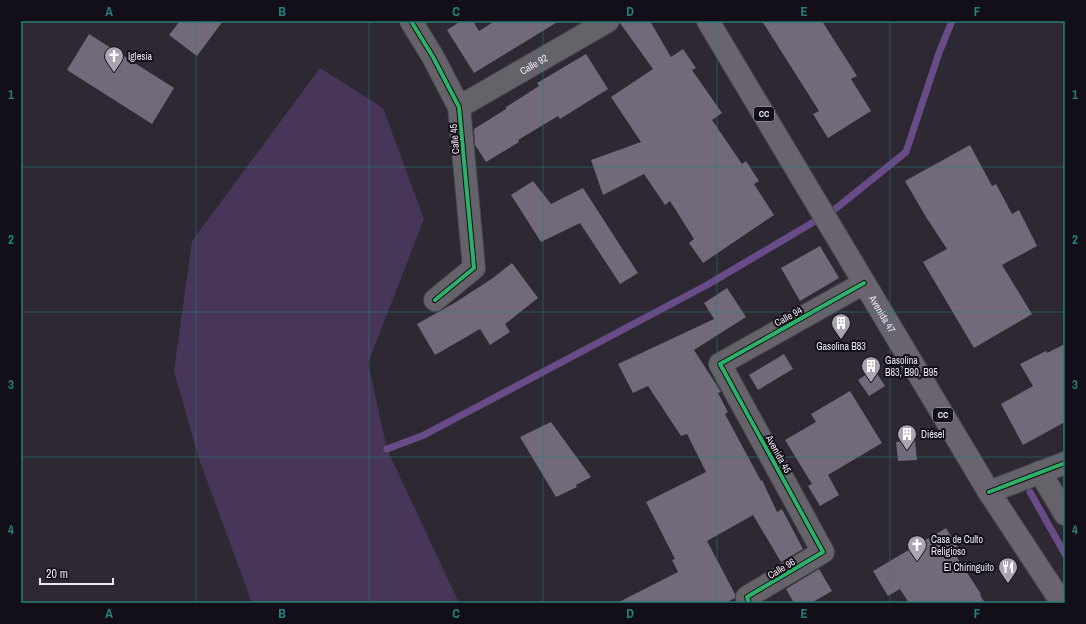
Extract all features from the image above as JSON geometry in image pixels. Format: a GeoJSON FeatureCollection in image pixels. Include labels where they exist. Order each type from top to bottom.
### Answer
{"type":"FeatureCollection","features":[{"type":"Feature","properties":{"kind":"main road","name":"Avenida 47"},"geometry":{"type":"LineString","coordinates":[[708,21],[989,492],[1062,603]]}},
{"type":"Feature","properties":{"kind":"street","name":"Calle 45"},"geometry":{"type":"LineString","coordinates":[[411,21],[433,57],[459,107],[474,268],[435,300]]}},
{"type":"Feature","properties":{"kind":"street","name":"Calle 92"},"geometry":{"type":"LineString","coordinates":[[459,107],[608,21]]}},
{"type":"Feature","properties":{"kind":"street","name":"Calle 94"},"geometry":{"type":"LineString","coordinates":[[720,364],[864,283]]}},
{"type":"Feature","properties":{"kind":"street","name":"Avenida 45"},"geometry":{"type":"LineString","coordinates":[[720,364],[823,552]]}},
{"type":"Feature","properties":{"kind":"street"},"geometry":{"type":"LineString","coordinates":[[989,492],[1065,463]]}},
{"type":"Feature","properties":{"kind":"street"},"geometry":{"type":"LineString","coordinates":[[1040,472],[1065,514]]}},
{"type":"Feature","properties":{"kind":"street","name":"Calle 96"},"geometry":{"type":"LineString","coordinates":[[748,600],[823,552]]}},
{"type":"Feature","properties":{"kind":"shaded area"},"geometry":{"type":"Polygon","coordinates":[[[320,68],[383,108],[424,219],[368,363],[387,449],[459,603],[252,603],[199,459],[174,371],[192,241],[320,68]]]}},
{"type":"Feature","properties":{"kind":"building"},"geometry":{"type":"Polygon","coordinates":[[[180,21],[223,21],[197,56],[169,35],[180,21]]]}},
{"type":"Feature","properties":{"kind":"building"},"geometry":{"type":"Polygon","coordinates":[[[461,21],[473,21],[479,31],[495,21],[559,21],[474,73],[447,30],[461,21]]]}},
{"type":"Feature","properties":{"kind":"building"},"geometry":{"type":"Polygon","coordinates":[[[620,21],[650,21],[671,57],[683,49],[696,68],[692,70],[722,113],[712,120],[742,164],[746,161],[759,181],[754,184],[774,215],[703,263],[689,243],[694,239],[670,201],[665,205],[644,174],[603,195],[591,160],[641,142],[611,97],[653,69],[620,21]]]}},
{"type":"Feature","properties":{"kind":"building"},"geometry":{"type":"Polygon","coordinates":[[[762,21],[822,21],[857,76],[851,79],[871,111],[828,138],[813,114],[819,111],[762,21]]]}},
{"type":"Feature","properties":{"kind":"building"},"geometry":{"type":"Polygon","coordinates":[[[89,34],[174,88],[152,124],[67,70],[89,34]]]}},
{"type":"Feature","properties":{"kind":"building"},"geometry":{"type":"Polygon","coordinates":[[[586,54],[608,89],[560,119],[558,116],[518,140],[519,142],[486,162],[475,145],[474,129],[539,86],[537,83],[586,54]]]}},
{"type":"Feature","properties":{"kind":"building"},"geometry":{"type":"Polygon","coordinates":[[[970,145],[992,186],[996,184],[1012,214],[1019,210],[1037,246],[1002,265],[1032,314],[974,348],[923,262],[947,249],[905,181],[970,145]]]}},
{"type":"Feature","properties":{"kind":"building"},"geometry":{"type":"Polygon","coordinates":[[[533,181],[551,204],[583,188],[638,273],[620,284],[580,223],[541,242],[511,195],[533,181]]]}},
{"type":"Feature","properties":{"kind":"building"},"geometry":{"type":"Polygon","coordinates":[[[820,246],[839,278],[800,301],[781,268],[820,246]]]}},
{"type":"Feature","properties":{"kind":"building"},"geometry":{"type":"Polygon","coordinates":[[[512,263],[538,298],[505,324],[510,332],[490,345],[480,329],[435,355],[417,324],[456,302],[493,278],[512,263]]]}},
{"type":"Feature","properties":{"kind":"building"},"geometry":{"type":"Polygon","coordinates":[[[727,288],[746,317],[694,350],[721,392],[718,393],[728,412],[725,414],[761,481],[762,480],[777,512],[782,509],[803,549],[781,562],[753,515],[707,541],[735,594],[735,598],[725,603],[617,603],[678,572],[672,560],[675,559],[646,502],[706,472],[687,434],[681,436],[648,386],[633,393],[618,364],[714,319],[704,303],[727,288]]]}},
{"type":"Feature","properties":{"kind":"building"},"geometry":{"type":"Polygon","coordinates":[[[1065,344],[1065,422],[1023,445],[1001,404],[1033,386],[1020,364],[1046,351],[1047,353],[1065,344]]]}},
{"type":"Feature","properties":{"kind":"building"},"geometry":{"type":"Polygon","coordinates":[[[784,354],[793,369],[758,390],[749,375],[784,354]]]}},
{"type":"Feature","properties":{"kind":"building","name":"Gasolina B83, B90, B95"},"geometry":{"type":"Polygon","coordinates":[[[874,369],[885,386],[869,396],[858,380],[874,369]]]}},
{"type":"Feature","properties":{"kind":"building"},"geometry":{"type":"Polygon","coordinates":[[[850,391],[882,443],[828,475],[839,495],[820,506],[808,486],[812,484],[785,440],[816,422],[811,414],[850,391]]]}},
{"type":"Feature","properties":{"kind":"building"},"geometry":{"type":"Polygon","coordinates":[[[551,422],[591,477],[576,485],[577,487],[556,497],[520,437],[551,422]]]}},
{"type":"Feature","properties":{"kind":"building","name":"Diésel"},"geometry":{"type":"Polygon","coordinates":[[[915,440],[917,460],[898,461],[896,442],[915,440]]]}},
{"type":"Feature","properties":{"kind":"building"},"geometry":{"type":"Polygon","coordinates":[[[946,528],[961,553],[956,556],[981,594],[980,595],[985,603],[909,603],[900,589],[888,596],[873,571],[946,528]]]}},
{"type":"Feature","properties":{"kind":"building"},"geometry":{"type":"Polygon","coordinates":[[[819,569],[832,591],[811,603],[794,603],[786,589],[819,569]]]}},
{"type":"Feature","properties":{"kind":"waterway"},"geometry":{"type":"LineString","coordinates":[[387,449],[424,435],[707,285],[834,210],[906,152],[939,53],[952,21]]}},
{"type":"Feature","properties":{"kind":"waterway"},"geometry":{"type":"LineString","coordinates":[[1030,492],[1065,554]]}},
{"type":"Feature","properties":{"kind":"cycle path"},"geometry":{"type":"LineString","coordinates":[[411,21],[433,57],[459,107],[474,268],[435,300]]}},
{"type":"Feature","properties":{"kind":"cycle path"},"geometry":{"type":"LineString","coordinates":[[749,603],[747,597],[823,552],[720,364],[864,283]]}},
{"type":"Feature","properties":{"kind":"cycle path"},"geometry":{"type":"LineString","coordinates":[[989,492],[1065,463]]}},
{"type":"Feature","properties":{"kind":"place","name":"Iglesia"},"geometry":{"type":"Point","coordinates":[114,73]}},
{"type":"Feature","properties":{"kind":"place","name":"Gasolina B83"},"geometry":{"type":"Point","coordinates":[841,340]}},
{"type":"Feature","properties":{"kind":"place","name":"Gasolina B83, B90, B95"},"geometry":{"type":"Point","coordinates":[871,383]}},
{"type":"Feature","properties":{"kind":"place","name":"Diésel"},"geometry":{"type":"Point","coordinates":[907,451]}},
{"type":"Feature","properties":{"kind":"place","name":"Casa de Culto Religioso"},"geometry":{"type":"Point","coordinates":[917,562]}},
{"type":"Feature","properties":{"kind":"place","name":"El Chiringuito"},"geometry":{"type":"Point","coordinates":[1008,584]}}]}
